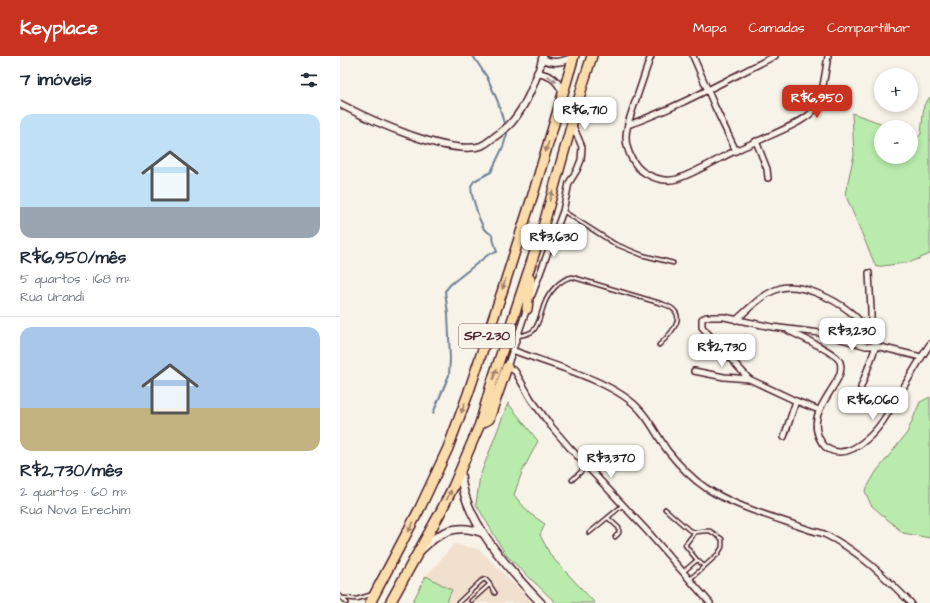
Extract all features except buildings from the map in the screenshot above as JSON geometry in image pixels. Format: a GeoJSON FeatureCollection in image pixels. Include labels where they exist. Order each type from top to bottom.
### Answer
{"type":"FeatureCollection","features":[{"type":"Feature","properties":{"kind":"highway","name":"SP-230"},"geometry":{"type":"LineString","coordinates":[[370,603],[420,508],[450,442],[468,394],[503,289],[574,56]]}},
{"type":"Feature","properties":{"kind":"highway","name":"SP-230"},"geometry":{"type":"LineString","coordinates":[[390,603],[440,513],[461,470],[480,424],[492,382],[543,227],[592,56]]}},
{"type":"Feature","properties":{"kind":"highway"},"geometry":{"type":"LineString","coordinates":[[527,309],[531,276],[543,227]]}},
{"type":"Feature","properties":{"kind":"highway"},"geometry":{"type":"LineString","coordinates":[[480,424],[489,419],[507,366]]}},
{"type":"Feature","properties":{"kind":"main road"},"geometry":{"type":"LineString","coordinates":[[461,470],[462,486],[465,497],[483,533],[515,576],[540,603]]}},
{"type":"Feature","properties":{"kind":"main road"},"geometry":{"type":"LineString","coordinates":[[418,553],[444,532],[464,528],[473,529],[483,533]]}},
{"type":"Feature","properties":{"kind":"street"},"geometry":{"type":"LineString","coordinates":[[340,104],[388,126],[432,142],[455,147],[480,147],[487,144],[514,118],[523,105],[543,57],[556,62],[564,61],[574,56]]}},
{"type":"Feature","properties":{"kind":"street"},"geometry":{"type":"LineString","coordinates":[[651,56],[628,125],[626,137],[627,148],[638,168],[644,173],[658,179],[667,180],[677,179],[691,173],[809,115],[814,110],[820,93],[828,56]]}},
{"type":"Feature","properties":{"kind":"street"},"geometry":{"type":"LineString","coordinates":[[693,56],[736,151]]}},
{"type":"Feature","properties":{"kind":"street"},"geometry":{"type":"LineString","coordinates":[[628,125],[652,116],[708,90],[775,56]]}},
{"type":"Feature","properties":{"kind":"street"},"geometry":{"type":"LineString","coordinates":[[537,73],[552,77],[558,83],[563,92]]}},
{"type":"Feature","properties":{"kind":"street"},"geometry":{"type":"LineString","coordinates":[[572,122],[582,147],[581,160],[569,183],[563,211],[507,366],[515,371],[531,399],[551,426],[710,603]]}},
{"type":"Feature","properties":{"kind":"street"},"geometry":{"type":"LineString","coordinates":[[756,141],[767,169],[768,178]]}},
{"type":"Feature","properties":{"kind":"street"},"geometry":{"type":"LineString","coordinates":[[861,387],[876,346],[871,333],[869,273]]}},
{"type":"Feature","properties":{"kind":"street"},"geometry":{"type":"LineString","coordinates":[[736,320],[761,298],[780,288],[791,287],[812,292],[834,301],[850,312],[871,333]]}},
{"type":"Feature","properties":{"kind":"street"},"geometry":{"type":"LineString","coordinates":[[749,379],[706,331],[701,324],[703,318],[716,317],[820,333],[859,345],[876,346],[921,357]]}},
{"type":"Feature","properties":{"kind":"street"},"geometry":{"type":"LineString","coordinates":[[787,329],[836,356],[840,361],[840,372],[816,416],[818,437],[823,445],[829,450],[835,452],[841,452],[854,448],[876,430],[930,344]]}},
{"type":"Feature","properties":{"kind":"street"},"geometry":{"type":"LineString","coordinates":[[512,350],[596,381],[628,399],[640,409],[678,463],[702,485],[737,503],[823,534],[838,542],[876,570],[911,603]]}},
{"type":"Feature","properties":{"kind":"street"},"geometry":{"type":"LineString","coordinates":[[694,371],[724,377],[749,379],[819,410]]}},
{"type":"Feature","properties":{"kind":"street"},"geometry":{"type":"LineString","coordinates":[[784,437],[796,401]]}},
{"type":"Feature","properties":{"kind":"lane"},"geometry":{"type":"LineString","coordinates":[[563,211],[615,244],[642,255],[673,263]]}},
{"type":"Feature","properties":{"kind":"lane"},"geometry":{"type":"LineString","coordinates":[[517,336],[528,334],[533,330],[548,297],[562,282],[567,278],[572,277],[663,304],[674,309],[677,313],[677,323],[670,334],[659,346]]}},
{"type":"Feature","properties":{"kind":"lane"},"geometry":{"type":"LineString","coordinates":[[572,480],[587,466]]}},
{"type":"Feature","properties":{"kind":"lane"},"geometry":{"type":"LineString","coordinates":[[589,533],[623,505]]}},
{"type":"Feature","properties":{"kind":"lane"},"geometry":{"type":"LineString","coordinates":[[665,509],[686,528],[695,532],[710,531],[722,538],[722,547],[718,554],[689,580]]}},
{"type":"Feature","properties":{"kind":"lane"},"geometry":{"type":"LineString","coordinates":[[608,518],[618,528],[618,533],[615,537]]}},
{"type":"Feature","properties":{"kind":"lane"},"geometry":{"type":"LineString","coordinates":[[695,532],[686,545],[697,560],[704,566]]}},
{"type":"Feature","properties":{"kind":"lane"},"geometry":{"type":"LineString","coordinates":[[682,572],[697,560]]}},
{"type":"Feature","properties":{"kind":"lane"},"geometry":{"type":"LineString","coordinates":[[458,603],[485,579],[495,593]]}},
{"type":"Feature","properties":{"kind":"lane"},"geometry":{"type":"LineString","coordinates":[[471,601],[490,584]]}},
{"type":"Feature","properties":{"kind":"lane"},"geometry":{"type":"LineString","coordinates":[[341,597],[357,599],[375,594]]}},
{"type":"Feature","properties":{"kind":"lane"},"geometry":{"type":"LineString","coordinates":[[341,597],[347,603]]}},
{"type":"Feature","properties":{"kind":"shaded area"},"geometry":{"type":"Polygon","coordinates":[[[454,544],[479,549],[533,603],[446,603],[452,590],[426,576],[454,544]]]}},
{"type":"Feature","properties":{"kind":"green space"},"geometry":{"type":"Polygon","coordinates":[[[930,97],[930,254],[911,262],[876,267],[845,194],[854,155],[852,113],[874,121],[874,164],[918,164],[918,137],[921,134],[924,105],[930,97]]]}},
{"type":"Feature","properties":{"kind":"green space"},"geometry":{"type":"Polygon","coordinates":[[[930,397],[930,538],[903,533],[871,505],[865,491],[876,472],[907,433],[920,402],[930,397]]]}},
{"type":"Feature","properties":{"kind":"green space"},"geometry":{"type":"Polygon","coordinates":[[[508,403],[538,441],[522,472],[514,495],[529,513],[545,524],[540,535],[551,556],[595,603],[556,603],[506,555],[476,504],[480,476],[508,403]]]}},
{"type":"Feature","properties":{"kind":"green space"},"geometry":{"type":"Polygon","coordinates":[[[426,576],[452,590],[446,603],[412,603],[426,576]]]}},
{"type":"Feature","properties":{"kind":"waterway"},"geometry":{"type":"LineString","coordinates":[[433,413],[449,375],[450,359],[448,314],[445,291],[451,284],[489,254],[497,252],[492,235],[484,229],[479,218],[472,195],[471,186],[474,181],[491,172],[503,147],[507,134],[498,102],[487,77],[473,56]]}}]}
